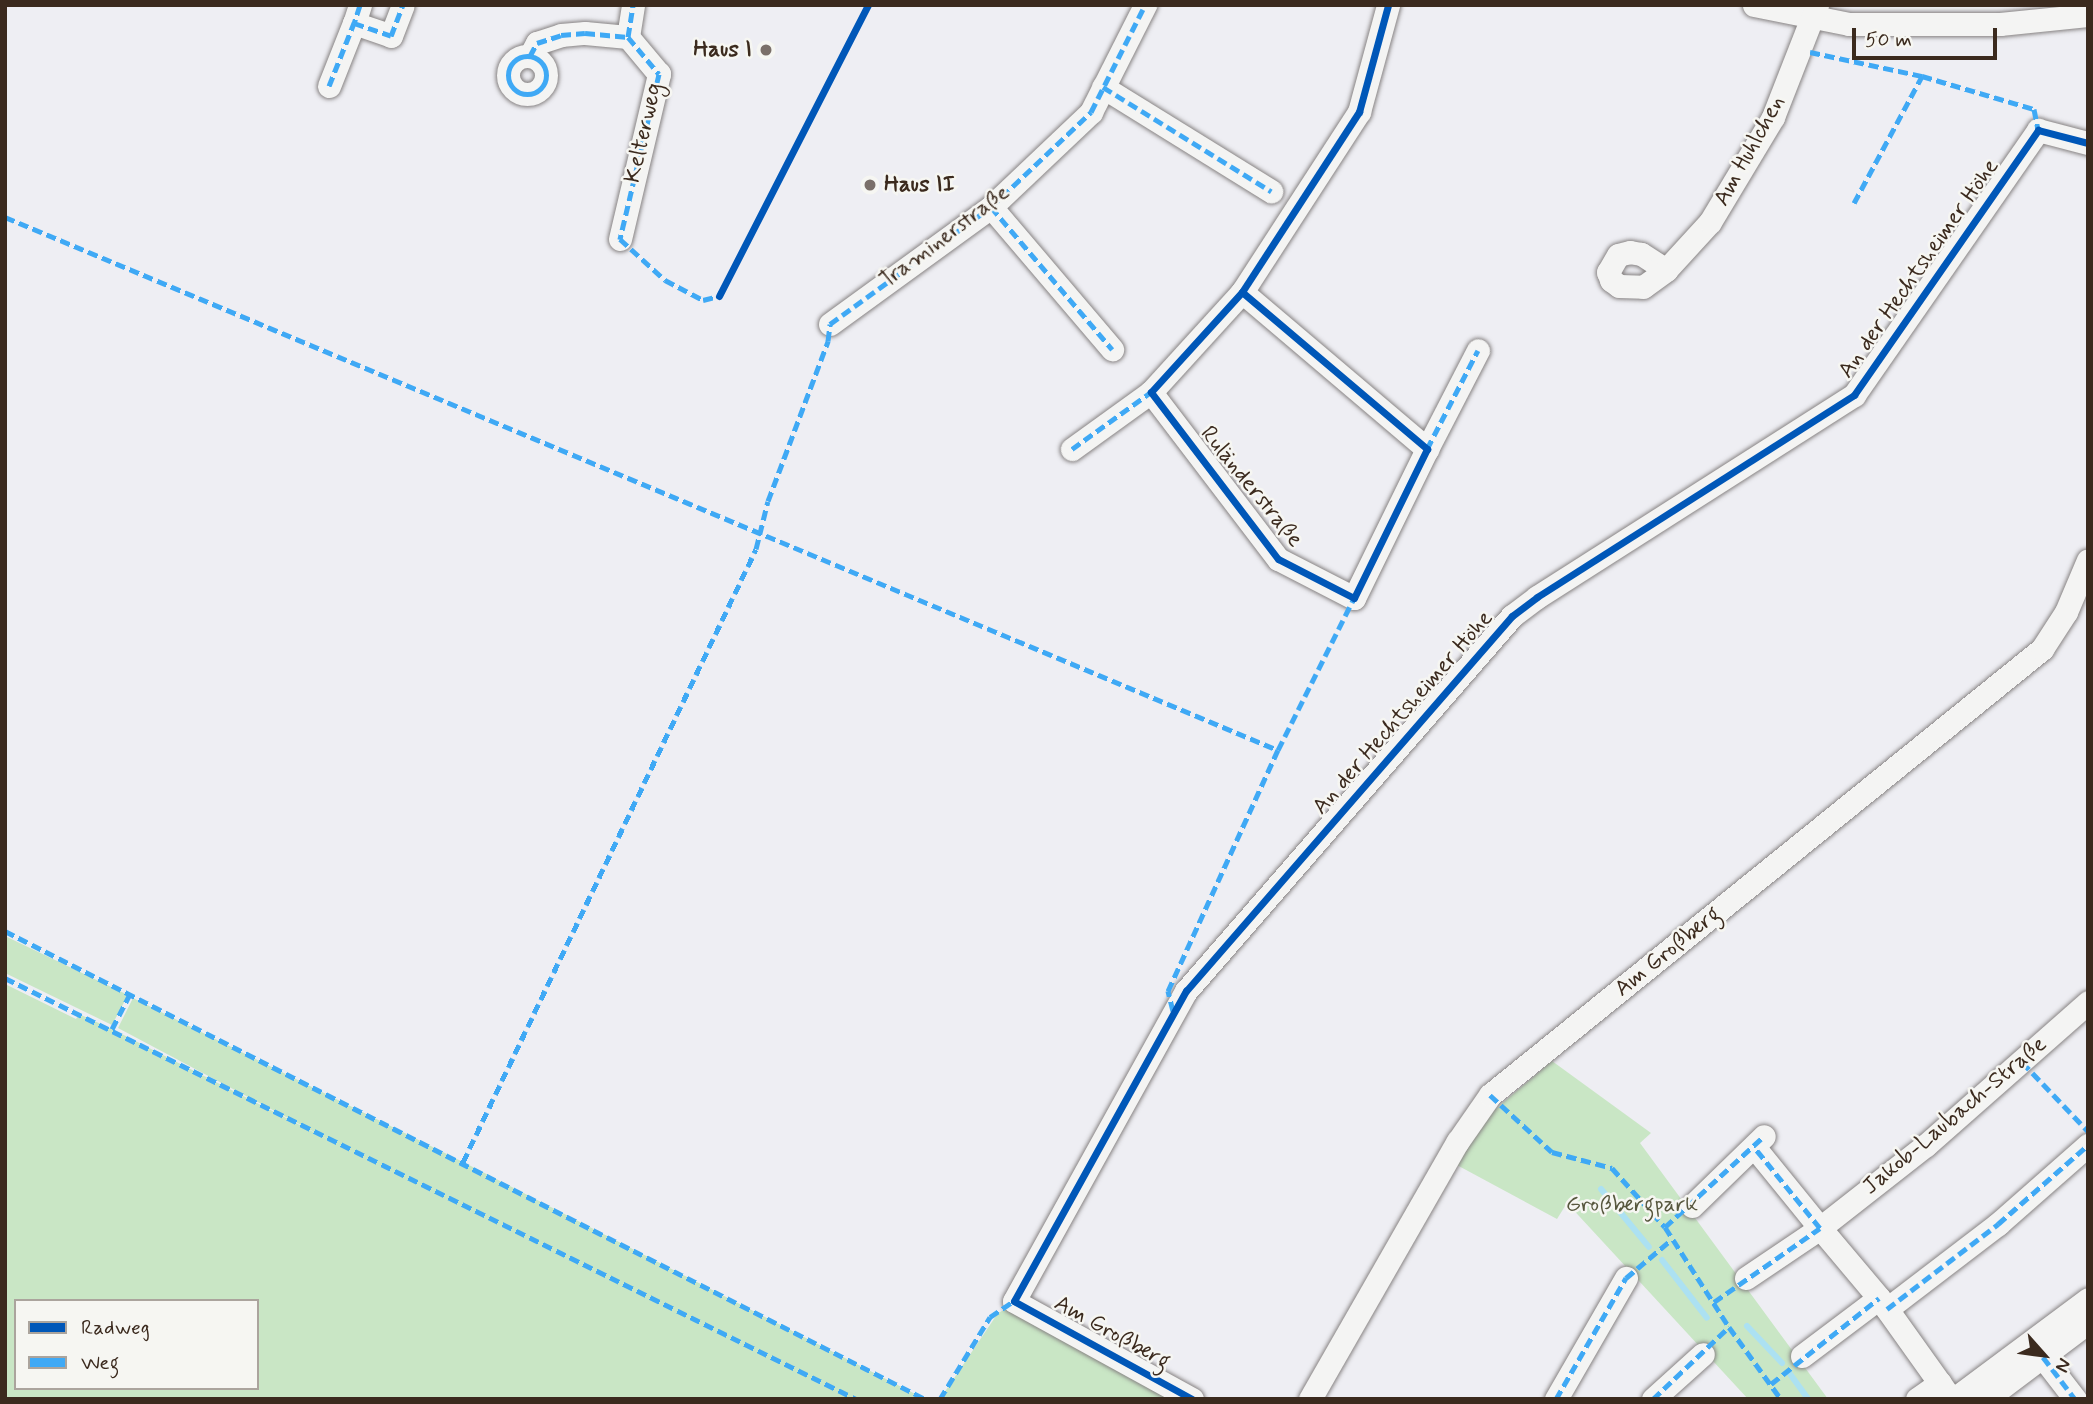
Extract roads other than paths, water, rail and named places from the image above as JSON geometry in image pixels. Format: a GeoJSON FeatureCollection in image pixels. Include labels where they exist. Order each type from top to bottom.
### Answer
{"type":"FeatureCollection","features":[{"type":"Feature","properties":{"kind":"street"},"geometry":{"type":"LineString","coordinates":[[329,86],[356,11],[391,36],[403,5]]}},
{"type":"Feature","properties":{"kind":"street"},"geometry":{"type":"LineString","coordinates":[[530,56],[537,43],[561,34],[628,37],[633,5]]}},
{"type":"Feature","properties":{"kind":"street","name":"Traminerstraße"},"geometry":{"type":"LineString","coordinates":[[830,324],[991,207],[1091,112],[1145,5]]}},
{"type":"Feature","properties":{"kind":"street"},"geometry":{"type":"LineString","coordinates":[[1072,449],[1150,392],[1242,292],[1359,112],[1388,5]]}},
{"type":"Feature","properties":{"kind":"street"},"geometry":{"type":"LineString","coordinates":[[1754,5],[1815,12],[1849,24],[2000,24],[2088,15]]}},
{"type":"Feature","properties":{"kind":"street","name":"Am Huhlchen"},"geometry":{"type":"LineString","coordinates":[[1666,270],[1710,222],[1737,180],[1773,117],[1815,12]]}},
{"type":"Feature","properties":{"kind":"street","name":"Kelterweg"},"geometry":{"type":"LineString","coordinates":[[620,239],[659,74],[628,37]]}},
{"type":"Feature","properties":{"kind":"street"},"geometry":{"type":"LineString","coordinates":[[1102,86],[1271,191]]}},
{"type":"Feature","properties":{"kind":"street","name":"An der Hechtsheimer Höhe"},"geometry":{"type":"LineString","coordinates":[[1014,1301],[1173,1011],[1186,992],[1497,633],[1537,597],[1854,395],[2038,130],[2088,143]]}},
{"type":"Feature","properties":{"kind":"street"},"geometry":{"type":"LineString","coordinates":[[991,207],[1112,349]]}},
{"type":"Feature","properties":{"kind":"street"},"geometry":{"type":"LineString","coordinates":[[1242,292],[1427,449]]}},
{"type":"Feature","properties":{"kind":"street","name":"Ruländerstraße"},"geometry":{"type":"LineString","coordinates":[[1150,392],[1278,559],[1354,598],[1478,350]]}},
{"type":"Feature","properties":{"kind":"street","name":"Am Großberg"},"geometry":{"type":"LineString","coordinates":[[1310,1399],[1458,1141],[1490,1095],[2042,649],[2066,612],[2088,560]]}},
{"type":"Feature","properties":{"kind":"street","name":"Jakob-Laubach-Straße"},"geometry":{"type":"LineString","coordinates":[[1746,1278],[1820,1228],[1926,1145],[2088,1002]]}},
{"type":"Feature","properties":{"kind":"street"},"geometry":{"type":"LineString","coordinates":[[1692,1206],[1759,1142],[1820,1228],[1883,1304],[1948,1393]]}},
{"type":"Feature","properties":{"kind":"street"},"geometry":{"type":"LineString","coordinates":[[1802,1356],[1883,1304],[1998,1224],[2088,1145]]}},
{"type":"Feature","properties":{"kind":"street"},"geometry":{"type":"LineString","coordinates":[[1556,1399],[1626,1278]]}},
{"type":"Feature","properties":{"kind":"street"},"geometry":{"type":"LineString","coordinates":[[1986,1399],[2088,1298]]}},
{"type":"Feature","properties":{"kind":"street","name":"Am Großberg"},"geometry":{"type":"LineString","coordinates":[[1014,1301],[1192,1399]]}},
{"type":"Feature","properties":{"kind":"street"},"geometry":{"type":"LineString","coordinates":[[1917,1399],[1948,1393],[2088,1322]]}},
{"type":"Feature","properties":{"kind":"street"},"geometry":{"type":"LineString","coordinates":[[2037,1350],[2075,1399]]}},
{"type":"Feature","properties":{"kind":"street"},"geometry":{"type":"LineString","coordinates":[[1654,1399],[1703,1354]]}},
{"type":"Feature","properties":{"kind":"waterway"},"geometry":{"type":"LineString","coordinates":[[1601,1189],[1649,1247]]}},
{"type":"Feature","properties":{"kind":"waterway"},"geometry":{"type":"LineString","coordinates":[[1662,1260],[1707,1318]]}},
{"type":"Feature","properties":{"kind":"waterway"},"geometry":{"type":"LineString","coordinates":[[1747,1326],[1782,1363]]}},
{"type":"Feature","properties":{"kind":"waterway"},"geometry":{"type":"LineString","coordinates":[[1790,1374],[1808,1399]]}},
{"type":"Feature","properties":{"kind":"place","name":"Haus I"},"geometry":{"type":"Point","coordinates":[766,50]}},
{"type":"Feature","properties":{"kind":"place","name":"Haus II"},"geometry":{"type":"Point","coordinates":[870,185]}},
{"type":"Feature","properties":{"kind":"park label","name":"Großbergpark"},"geometry":{"type":"Point","coordinates":[1632,1205]}}]}
